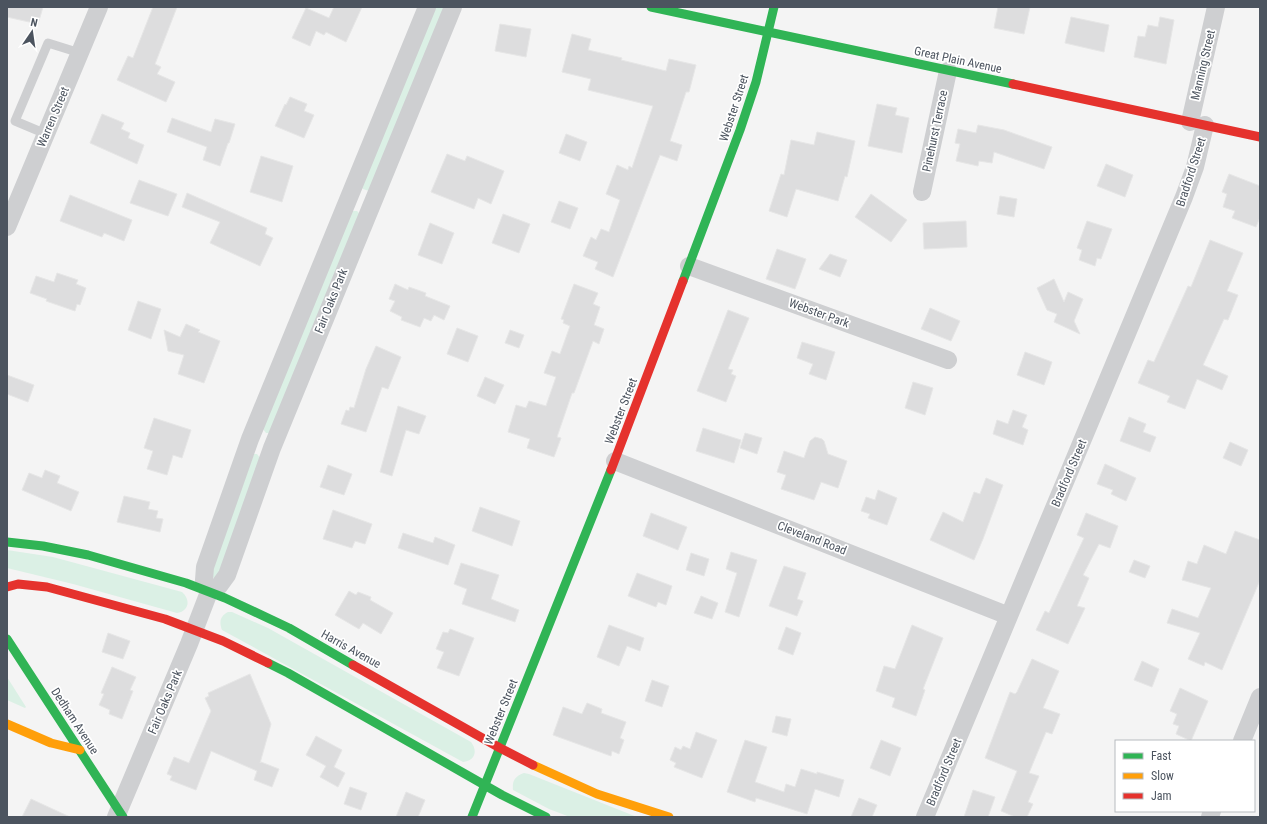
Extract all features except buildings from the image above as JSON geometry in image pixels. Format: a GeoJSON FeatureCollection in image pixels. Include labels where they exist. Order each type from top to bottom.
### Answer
{"type":"FeatureCollection","features":[{"type":"Feature","properties":{"kind":"street","name":"Warren Street"},"geometry":{"type":"LineString","coordinates":[[7,227],[99,7]]}},
{"type":"Feature","properties":{"kind":"street","name":"Fair Oaks Park"},"geometry":{"type":"LineString","coordinates":[[209,592],[204,580],[205,567],[250,439],[427,7]]}},
{"type":"Feature","properties":{"kind":"street","name":"Fair Oaks Park"},"geometry":{"type":"LineString","coordinates":[[119,815],[195,630],[209,592],[219,586],[227,576],[272,448],[453,7]]}},
{"type":"Feature","properties":{"kind":"street","name":"Great Plain Avenue"},"geometry":{"type":"LineString","coordinates":[[651,7],[1260,137]]}},
{"type":"Feature","properties":{"kind":"street","name":"Webster Street"},"geometry":{"type":"LineString","coordinates":[[472,817],[615,461],[740,130],[756,82],[774,7]]}},
{"type":"Feature","properties":{"kind":"street","name":"Manning Street"},"geometry":{"type":"LineString","coordinates":[[1198,124],[1216,7]]}},
{"type":"Feature","properties":{"kind":"street","name":"Pinehurst Terrace"},"geometry":{"type":"LineString","coordinates":[[922,192],[948,71]]}},
{"type":"Feature","properties":{"kind":"street","name":"Bradford Street"},"geometry":{"type":"LineString","coordinates":[[925,817],[1184,197],[1195,167],[1198,124]]}},
{"type":"Feature","properties":{"kind":"street"},"geometry":{"type":"LineString","coordinates":[[349,196],[371,205]]}},
{"type":"Feature","properties":{"kind":"street","name":"Webster Park"},"geometry":{"type":"LineString","coordinates":[[689,266],[948,360]]}},
{"type":"Feature","properties":{"kind":"street"},"geometry":{"type":"LineString","coordinates":[[250,439],[272,448]]}},
{"type":"Feature","properties":{"kind":"street","name":"Cleveland Road"},"geometry":{"type":"LineString","coordinates":[[615,461],[1009,616]]}},
{"type":"Feature","properties":{"kind":"street","name":"Harris Avenue"},"geometry":{"type":"LineString","coordinates":[[7,542],[43,546],[82,553],[162,576],[239,604],[289,628],[500,748],[537,767],[579,787],[669,817]]}},
{"type":"Feature","properties":{"kind":"street"},"geometry":{"type":"LineString","coordinates":[[7,587],[18,584],[47,587],[150,614],[239,648],[283,670],[516,803],[546,817]]}},
{"type":"Feature","properties":{"kind":"street","name":"Dedham Avenue"},"geometry":{"type":"LineString","coordinates":[[7,639],[80,750],[119,815]]}},
{"type":"Feature","properties":{"kind":"street"},"geometry":{"type":"LineString","coordinates":[[1242,740],[1260,697]]}},
{"type":"Feature","properties":{"kind":"street"},"geometry":{"type":"LineString","coordinates":[[7,724],[51,743],[80,750]]}},
{"type":"Feature","properties":{"kind":"lane"},"geometry":{"type":"LineString","coordinates":[[46,134],[15,121],[48,43],[80,53]]}},
{"type":"Feature","properties":{"kind":"green space"},"geometry":{"type":"Polygon","coordinates":[[[434,7],[447,7],[369,191],[363,189],[361,187],[434,7]]]}},
{"type":"Feature","properties":{"kind":"green space"},"geometry":{"type":"Polygon","coordinates":[[[352,211],[357,211],[360,214],[270,433],[266,433],[263,429],[352,211]]]}},
{"type":"Feature","properties":{"kind":"green space"},"geometry":{"type":"Polygon","coordinates":[[[254,454],[257,454],[260,458],[217,579],[211,577],[210,573],[254,454]]]}},
{"type":"Feature","properties":{"kind":"green space"},"geometry":{"type":"Polygon","coordinates":[[[7,550],[53,557],[182,592],[187,598],[188,602],[184,610],[177,613],[73,584],[7,568],[7,550]]]}},
{"type":"Feature","properties":{"kind":"green space"},"geometry":{"type":"Polygon","coordinates":[[[228,612],[232,612],[268,628],[471,742],[475,752],[473,758],[463,762],[222,630],[221,620],[223,615],[228,612]]]}},
{"type":"Feature","properties":{"kind":"green space"},"geometry":{"type":"Polygon","coordinates":[[[7,677],[26,707],[25,708],[7,700],[7,677]]]}},
{"type":"Feature","properties":{"kind":"green space"},"geometry":{"type":"Polygon","coordinates":[[[524,773],[637,817],[570,817],[549,809],[513,790],[515,779],[524,773]]]}},
{"type":"Feature","properties":{"kind":"traffic: fast"},"geometry":{"type":"LineString","coordinates":[[651,7],[1013,84]]}},
{"type":"Feature","properties":{"kind":"traffic: fast"},"geometry":{"type":"LineString","coordinates":[[683,281],[740,130],[756,82],[774,7]]}},
{"type":"Feature","properties":{"kind":"traffic: fast"},"geometry":{"type":"LineString","coordinates":[[472,817],[611,470]]}},
{"type":"Feature","properties":{"kind":"traffic: fast"},"geometry":{"type":"LineString","coordinates":[[7,542],[43,546],[88,555],[186,583],[225,598],[289,628],[353,665]]}},
{"type":"Feature","properties":{"kind":"traffic: fast"},"geometry":{"type":"LineString","coordinates":[[7,639],[123,817]]}},
{"type":"Feature","properties":{"kind":"traffic: fast"},"geometry":{"type":"LineString","coordinates":[[268,663],[502,795],[546,817]]}},
{"type":"Feature","properties":{"kind":"traffic: slow"},"geometry":{"type":"LineString","coordinates":[[7,724],[51,743],[80,750]]}},
{"type":"Feature","properties":{"kind":"traffic: slow"},"geometry":{"type":"LineString","coordinates":[[533,765],[597,794],[669,817]]}},
{"type":"Feature","properties":{"kind":"traffic: jam"},"geometry":{"type":"LineString","coordinates":[[1013,84],[1260,137]]}},
{"type":"Feature","properties":{"kind":"traffic: jam"},"geometry":{"type":"LineString","coordinates":[[611,470],[683,281]]}},
{"type":"Feature","properties":{"kind":"traffic: jam"},"geometry":{"type":"LineString","coordinates":[[7,587],[18,584],[47,587],[165,619],[223,641],[268,663]]}},
{"type":"Feature","properties":{"kind":"traffic: jam"},"geometry":{"type":"LineString","coordinates":[[353,665],[533,765]]}}]}
